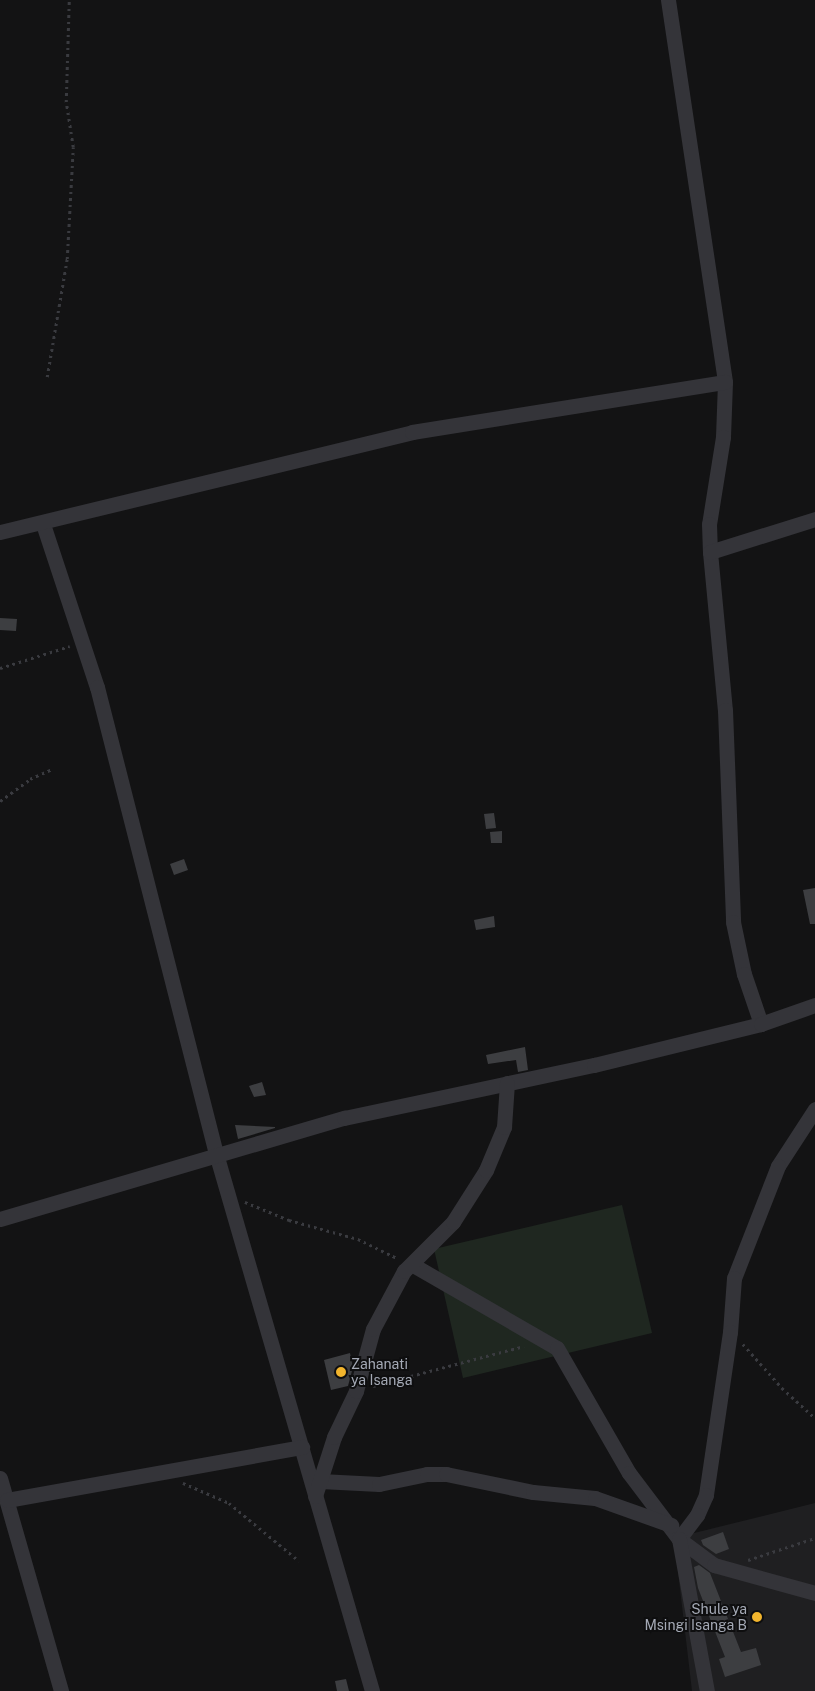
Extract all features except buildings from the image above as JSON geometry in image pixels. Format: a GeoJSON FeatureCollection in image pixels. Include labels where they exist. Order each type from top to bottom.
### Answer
{"type":"FeatureCollection","features":[{"type":"Feature","properties":{"kind":"street"},"geometry":{"type":"LineString","coordinates":[[668,0],[725,382],[723,437],[709,524],[710,552],[725,710],[733,922],[744,974],[760,1024]]}},
{"type":"Feature","properties":{"kind":"street"},"geometry":{"type":"LineString","coordinates":[[0,532],[43,524],[412,432],[725,382]]}},
{"type":"Feature","properties":{"kind":"street"},"geometry":{"type":"LineString","coordinates":[[710,552],[815,519]]}},
{"type":"Feature","properties":{"kind":"street"},"geometry":{"type":"LineString","coordinates":[[43,524],[83,641],[124,786],[217,1157],[372,1691]]}},
{"type":"Feature","properties":{"kind":"street"},"geometry":{"type":"LineString","coordinates":[[0,1219],[217,1157],[344,1118],[594,1065],[760,1024],[815,1005]]}},
{"type":"Feature","properties":{"kind":"street"},"geometry":{"type":"LineString","coordinates":[[315,1496],[334,1437],[355,1394],[373,1329],[392,1289],[404,1271],[413,1265],[453,1222],[486,1170],[504,1127],[507,1083]]}},
{"type":"Feature","properties":{"kind":"street"},"geometry":{"type":"LineString","coordinates":[[679,1539],[697,1515],[706,1495],[730,1327],[734,1278],[745,1244],[778,1166],[815,1109]]}},
{"type":"Feature","properties":{"kind":"street"},"geometry":{"type":"LineString","coordinates":[[413,1265],[547,1339],[557,1348],[629,1473],[671,1525],[679,1539],[706,1691]]}},
{"type":"Feature","properties":{"kind":"street"},"geometry":{"type":"LineString","coordinates":[[61,1691],[3,1488],[302,1447]]}},
{"type":"Feature","properties":{"kind":"street"},"geometry":{"type":"LineString","coordinates":[[320,1481],[379,1484],[428,1474],[446,1474],[533,1492],[595,1498],[671,1525]]}},
{"type":"Feature","properties":{"kind":"street"},"geometry":{"type":"LineString","coordinates":[[679,1539],[705,1560],[728,1569],[815,1593]]}},
{"type":"Feature","properties":{"kind":"path"},"geometry":{"type":"LineString","coordinates":[[46,377],[66,259],[73,147],[66,102],[69,0]]}},
{"type":"Feature","properties":{"kind":"path"},"geometry":{"type":"LineString","coordinates":[[0,668],[83,641]]}},
{"type":"Feature","properties":{"kind":"path"},"geometry":{"type":"LineString","coordinates":[[0,801],[30,779],[52,769]]}},
{"type":"Feature","properties":{"kind":"path"},"geometry":{"type":"LineString","coordinates":[[228,1195],[289,1220],[358,1240],[413,1265]]}},
{"type":"Feature","properties":{"kind":"path"},"geometry":{"type":"LineString","coordinates":[[730,1327],[754,1358],[815,1418]]}},
{"type":"Feature","properties":{"kind":"path"},"geometry":{"type":"LineString","coordinates":[[355,1394],[395,1379],[547,1339]]}},
{"type":"Feature","properties":{"kind":"path"},"geometry":{"type":"LineString","coordinates":[[180,1482],[228,1503],[299,1561]]}},
{"type":"Feature","properties":{"kind":"path"},"geometry":{"type":"LineString","coordinates":[[728,1569],[815,1538]]}},
{"type":"Feature","properties":{"kind":"shaded area"},"geometry":{"type":"Polygon","coordinates":[[[622,1205],[652,1333],[463,1378],[434,1249],[622,1205]]]}},
{"type":"Feature","properties":{"kind":"shaded area"},"geometry":{"type":"Polygon","coordinates":[[[815,1503],[815,1691],[692,1691],[674,1538],[815,1503]]]}},
{"type":"Feature","properties":{"kind":"place","name":"Zahanati ya Isanga"},"geometry":{"type":"Point","coordinates":[341,1372]}},
{"type":"Feature","properties":{"kind":"place","name":"Shule ya Msingi Isanga B"},"geometry":{"type":"Point","coordinates":[757,1617]}}]}
